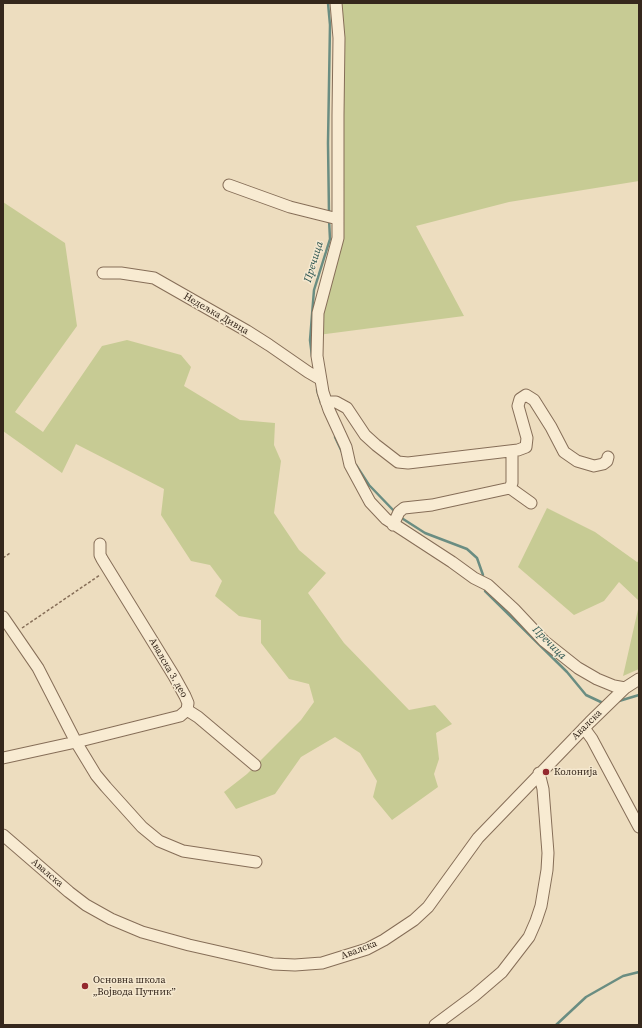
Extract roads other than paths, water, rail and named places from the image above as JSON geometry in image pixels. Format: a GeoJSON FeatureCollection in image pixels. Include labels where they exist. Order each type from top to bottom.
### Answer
{"type":"FeatureCollection","features":[{"type":"Feature","properties":{"kind":"street"},"geometry":{"type":"LineString","coordinates":[[336,3],[339,38],[338,238],[318,313],[318,356],[320,379],[326,402],[346,447],[350,465],[370,502],[380,513],[396,518],[452,562],[474,578],[488,585],[514,609],[544,641],[578,668],[597,679],[614,686],[625,688]]}},
{"type":"Feature","properties":{"kind":"street"},"geometry":{"type":"LineString","coordinates":[[229,185],[290,207],[337,218]]}},
{"type":"Feature","properties":{"kind":"street","name":"Недељка Дивца"},"geometry":{"type":"LineString","coordinates":[[103,273],[121,273],[154,278],[247,331],[320,379]]}},
{"type":"Feature","properties":{"kind":"street"},"geometry":{"type":"LineString","coordinates":[[326,402],[336,402],[347,408],[365,435],[376,445],[398,462],[408,463],[512,451],[526,447],[527,438],[518,406],[520,399],[526,395],[534,400],[551,427],[564,452],[577,461],[594,466],[604,464],[608,457]]}},
{"type":"Feature","properties":{"kind":"street"},"geometry":{"type":"LineString","coordinates":[[510,488],[512,483],[512,451]]}},
{"type":"Feature","properties":{"kind":"street"},"geometry":{"type":"LineString","coordinates":[[396,518],[404,508],[432,505],[510,488],[531,503]]}},
{"type":"Feature","properties":{"kind":"street","name":"Авалска 3. део"},"geometry":{"type":"LineString","coordinates":[[3,758],[76,742],[180,716],[188,710],[188,703],[182,690],[100,554],[100,544]]}},
{"type":"Feature","properties":{"kind":"street"},"geometry":{"type":"LineString","coordinates":[[3,617],[38,668],[76,742],[106,787],[142,827],[159,841],[183,851],[256,862]]}},
{"type":"Feature","properties":{"kind":"street","name":"Авалска"},"geometry":{"type":"LineString","coordinates":[[3,835],[86,905],[110,919],[141,932],[189,945],[273,964],[296,965],[322,963],[366,949],[384,940],[414,920],[428,907],[478,838],[584,728],[625,688],[639,679]]}},
{"type":"Feature","properties":{"kind":"street"},"geometry":{"type":"LineString","coordinates":[[188,710],[255,764]]}},
{"type":"Feature","properties":{"kind":"street"},"geometry":{"type":"LineString","coordinates":[[584,728],[592,739],[639,827]]}},
{"type":"Feature","properties":{"kind":"street"},"geometry":{"type":"LineString","coordinates":[[435,1025],[474,996],[502,972],[529,937],[536,921],[543,894],[548,853],[543,789],[539,773]]}},
{"type":"Feature","properties":{"kind":"waterway","name":"Пречица"},"geometry":{"type":"LineString","coordinates":[[328,3],[330,25],[328,143],[329,214]]}},
{"type":"Feature","properties":{"kind":"waterway","name":"Пречица"},"geometry":{"type":"LineString","coordinates":[[312,356],[310,340],[314,290],[330,239],[329,219]]}},
{"type":"Feature","properties":{"kind":"waterway","name":"Пречица"},"geometry":{"type":"LineString","coordinates":[[317,390],[321,403]]}},
{"type":"Feature","properties":{"kind":"waterway","name":"Пречица"},"geometry":{"type":"LineString","coordinates":[[335,437],[342,452]]}},
{"type":"Feature","properties":{"kind":"waterway","name":"Пречица"},"geometry":{"type":"LineString","coordinates":[[356,465],[369,485],[395,512]]}},
{"type":"Feature","properties":{"kind":"waterway","name":"Пречица"},"geometry":{"type":"LineString","coordinates":[[400,517],[425,533],[467,549],[477,558],[483,575]]}},
{"type":"Feature","properties":{"kind":"waterway","name":"Пречица"},"geometry":{"type":"LineString","coordinates":[[485,591],[567,672],[586,695],[603,703]]}},
{"type":"Feature","properties":{"kind":"waterway","name":"Пречица"},"geometry":{"type":"LineString","coordinates":[[619,701],[639,695]]}},
{"type":"Feature","properties":{"kind":"waterway"},"geometry":{"type":"LineString","coordinates":[[556,1025],[586,997],[623,976],[639,972]]}},
{"type":"Feature","properties":{"kind":"place","name":"Колонија"},"geometry":{"type":"Point","coordinates":[546,772]}},
{"type":"Feature","properties":{"kind":"place","name":"Основна школа „Војвода Путник”"},"geometry":{"type":"Point","coordinates":[85,986]}}]}
